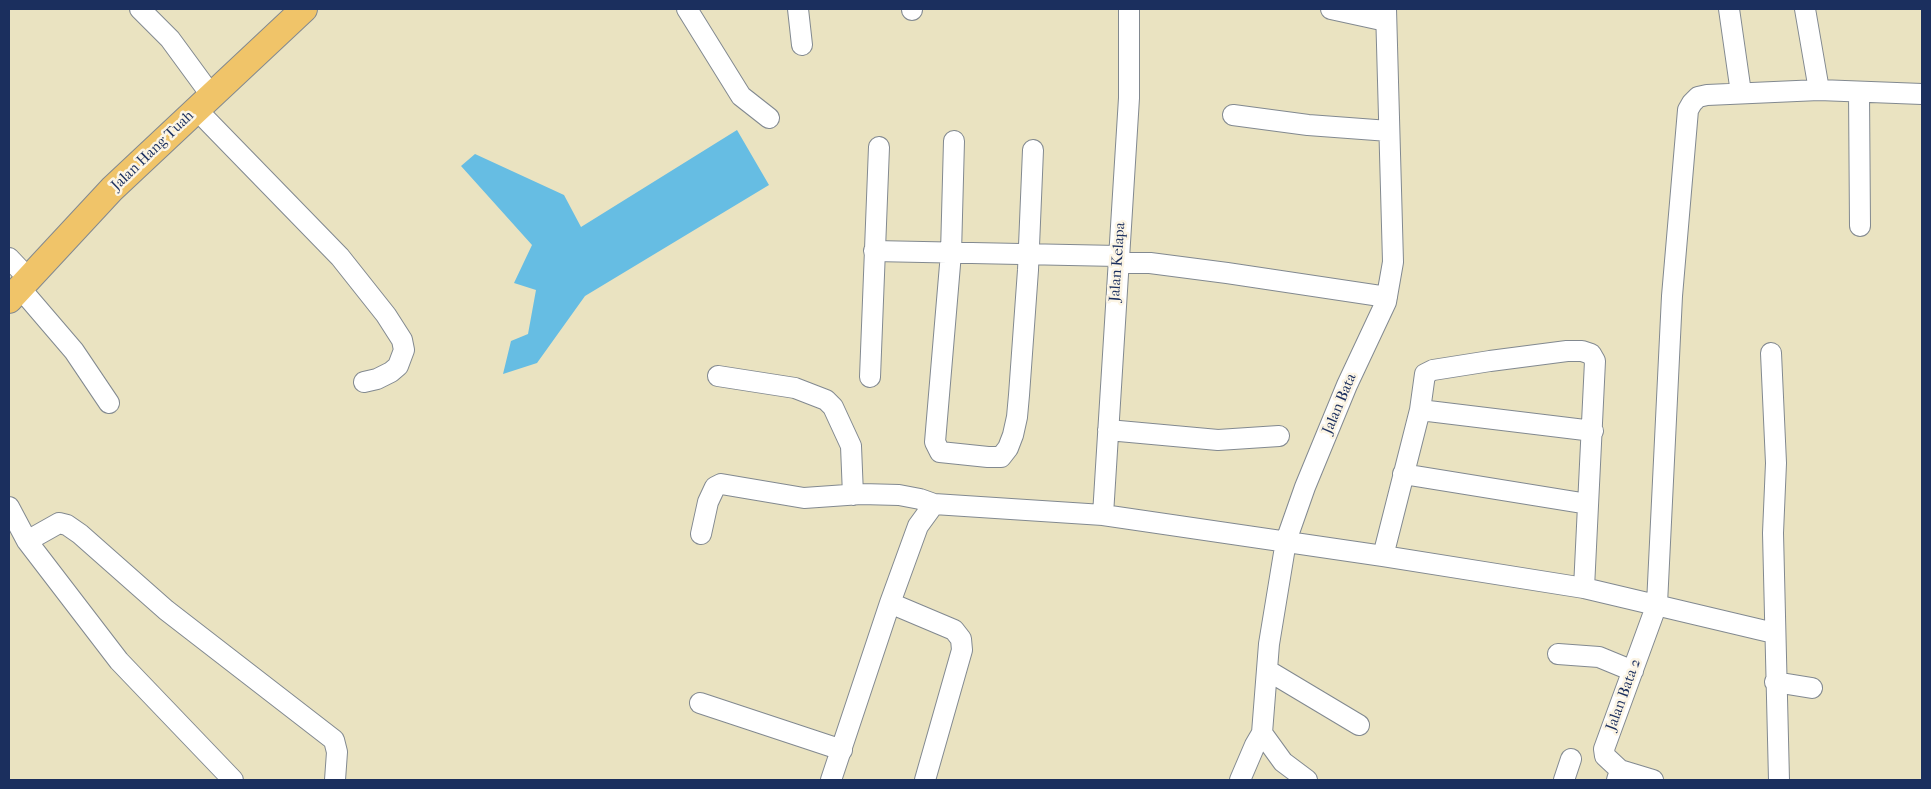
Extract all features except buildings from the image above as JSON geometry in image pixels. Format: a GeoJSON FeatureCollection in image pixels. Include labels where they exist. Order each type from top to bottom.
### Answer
{"type":"FeatureCollection","features":[{"type":"Feature","properties":{"kind":"main road","name":"Jalan Hang Tuah"},"geometry":{"type":"LineString","coordinates":[[19,289],[112,189],[304,9]]}},
{"type":"Feature","properties":{"kind":"street"},"geometry":{"type":"LineString","coordinates":[[140,9],[170,39],[204,102],[340,257],[386,315],[402,340],[404,350],[398,366],[377,379],[364,382]]}},
{"type":"Feature","properties":{"kind":"street"},"geometry":{"type":"LineString","coordinates":[[687,9],[741,96],[769,118]]}},
{"type":"Feature","properties":{"kind":"street"},"geometry":{"type":"LineString","coordinates":[[798,9],[802,45]]}},
{"type":"Feature","properties":{"kind":"street","name":"Jalan Kelapa"},"geometry":{"type":"LineString","coordinates":[[1103,516],[1129,98],[1129,9]]}},
{"type":"Feature","properties":{"kind":"street"},"geometry":{"type":"LineString","coordinates":[[1331,9],[1386,15]]}},
{"type":"Feature","properties":{"kind":"street"},"geometry":{"type":"LineString","coordinates":[[1729,9],[1741,92]]}},
{"type":"Feature","properties":{"kind":"street"},"geometry":{"type":"LineString","coordinates":[[1805,9],[1819,90]]}},
{"type":"Feature","properties":{"kind":"street","name":"Jalan Bata"},"geometry":{"type":"LineString","coordinates":[[1262,733],[1269,644],[1286,541],[1305,487],[1347,385],[1387,297],[1393,262],[1386,15]]}},
{"type":"Feature","properties":{"kind":"street","name":"Jalan Bata 2"},"geometry":{"type":"LineString","coordinates":[[1619,775],[1605,756],[1604,749],[1657,604],[1672,296],[1688,110],[1698,97],[1741,92],[1819,90],[1922,94]]}},
{"type":"Feature","properties":{"kind":"street"},"geometry":{"type":"LineString","coordinates":[[1860,92],[1860,226]]}},
{"type":"Feature","properties":{"kind":"street"},"geometry":{"type":"LineString","coordinates":[[1233,115],[1308,125],[1389,131]]}},
{"type":"Feature","properties":{"kind":"street"},"geometry":{"type":"LineString","coordinates":[[954,140],[950,253],[935,442],[940,452],[988,458],[1002,457],[1008,448],[1017,416],[1028,256],[1032,150]]}},
{"type":"Feature","properties":{"kind":"street"},"geometry":{"type":"LineString","coordinates":[[870,377],[879,147]]}},
{"type":"Feature","properties":{"kind":"street"},"geometry":{"type":"LineString","coordinates":[[874,251],[1118,260],[1306,283],[1387,297]]}},
{"type":"Feature","properties":{"kind":"street"},"geometry":{"type":"LineString","coordinates":[[9,258],[19,289],[74,351],[109,403]]}},
{"type":"Feature","properties":{"kind":"street"},"geometry":{"type":"LineString","coordinates":[[1383,556],[1420,410],[1425,374],[1433,370],[1548,353],[1582,351],[1591,354],[1595,360],[1584,588]]}},
{"type":"Feature","properties":{"kind":"street"},"geometry":{"type":"LineString","coordinates":[[1771,353],[1776,463],[1772,533],[1779,780]]}},
{"type":"Feature","properties":{"kind":"street"},"geometry":{"type":"LineString","coordinates":[[718,376],[795,388],[826,400],[833,407],[851,446],[852,495]]}},
{"type":"Feature","properties":{"kind":"street"},"geometry":{"type":"LineString","coordinates":[[1420,410],[1593,432]]}},
{"type":"Feature","properties":{"kind":"street"},"geometry":{"type":"LineString","coordinates":[[1108,430],[1218,440],[1278,436]]}},
{"type":"Feature","properties":{"kind":"street"},"geometry":{"type":"LineString","coordinates":[[1403,474],[1588,504]]}},
{"type":"Feature","properties":{"kind":"street"},"geometry":{"type":"LineString","coordinates":[[701,534],[708,502],[715,487],[721,484],[804,498],[899,495],[934,504],[1103,516],[1383,556],[1584,588],[1774,633]]}},
{"type":"Feature","properties":{"kind":"street"},"geometry":{"type":"LineString","coordinates":[[831,780],[890,603],[918,526],[934,504]]}},
{"type":"Feature","properties":{"kind":"street"},"geometry":{"type":"LineString","coordinates":[[9,508],[27,541],[119,661],[233,780]]}},
{"type":"Feature","properties":{"kind":"street"},"geometry":{"type":"LineString","coordinates":[[27,541],[59,523],[67,525],[80,534],[166,610],[334,740],[338,752],[335,780]]}},
{"type":"Feature","properties":{"kind":"street"},"geometry":{"type":"LineString","coordinates":[[890,603],[954,630],[961,639],[962,650],[925,780]]}},
{"type":"Feature","properties":{"kind":"street"},"geometry":{"type":"LineString","coordinates":[[1558,654],[1599,658],[1633,671]]}},
{"type":"Feature","properties":{"kind":"street"},"geometry":{"type":"LineString","coordinates":[[1267,670],[1359,725]]}},
{"type":"Feature","properties":{"kind":"street"},"geometry":{"type":"LineString","coordinates":[[1775,682],[1812,688]]}},
{"type":"Feature","properties":{"kind":"street"},"geometry":{"type":"LineString","coordinates":[[700,702],[842,750]]}},
{"type":"Feature","properties":{"kind":"street"},"geometry":{"type":"LineString","coordinates":[[1240,780],[1262,733],[1283,762],[1306,780]]}},
{"type":"Feature","properties":{"kind":"street"},"geometry":{"type":"LineString","coordinates":[[1564,780],[1570,759]]}},
{"type":"Feature","properties":{"kind":"street"},"geometry":{"type":"LineString","coordinates":[[1619,775],[1653,780]]}},
{"type":"Feature","properties":{"kind":"water"},"geometry":{"type":"Polygon","coordinates":[[[737,130],[769,185],[585,296],[537,363],[503,374],[511,341],[528,334],[536,290],[514,283],[532,245],[461,166],[475,154],[564,195],[581,227],[737,130]]]}}]}
